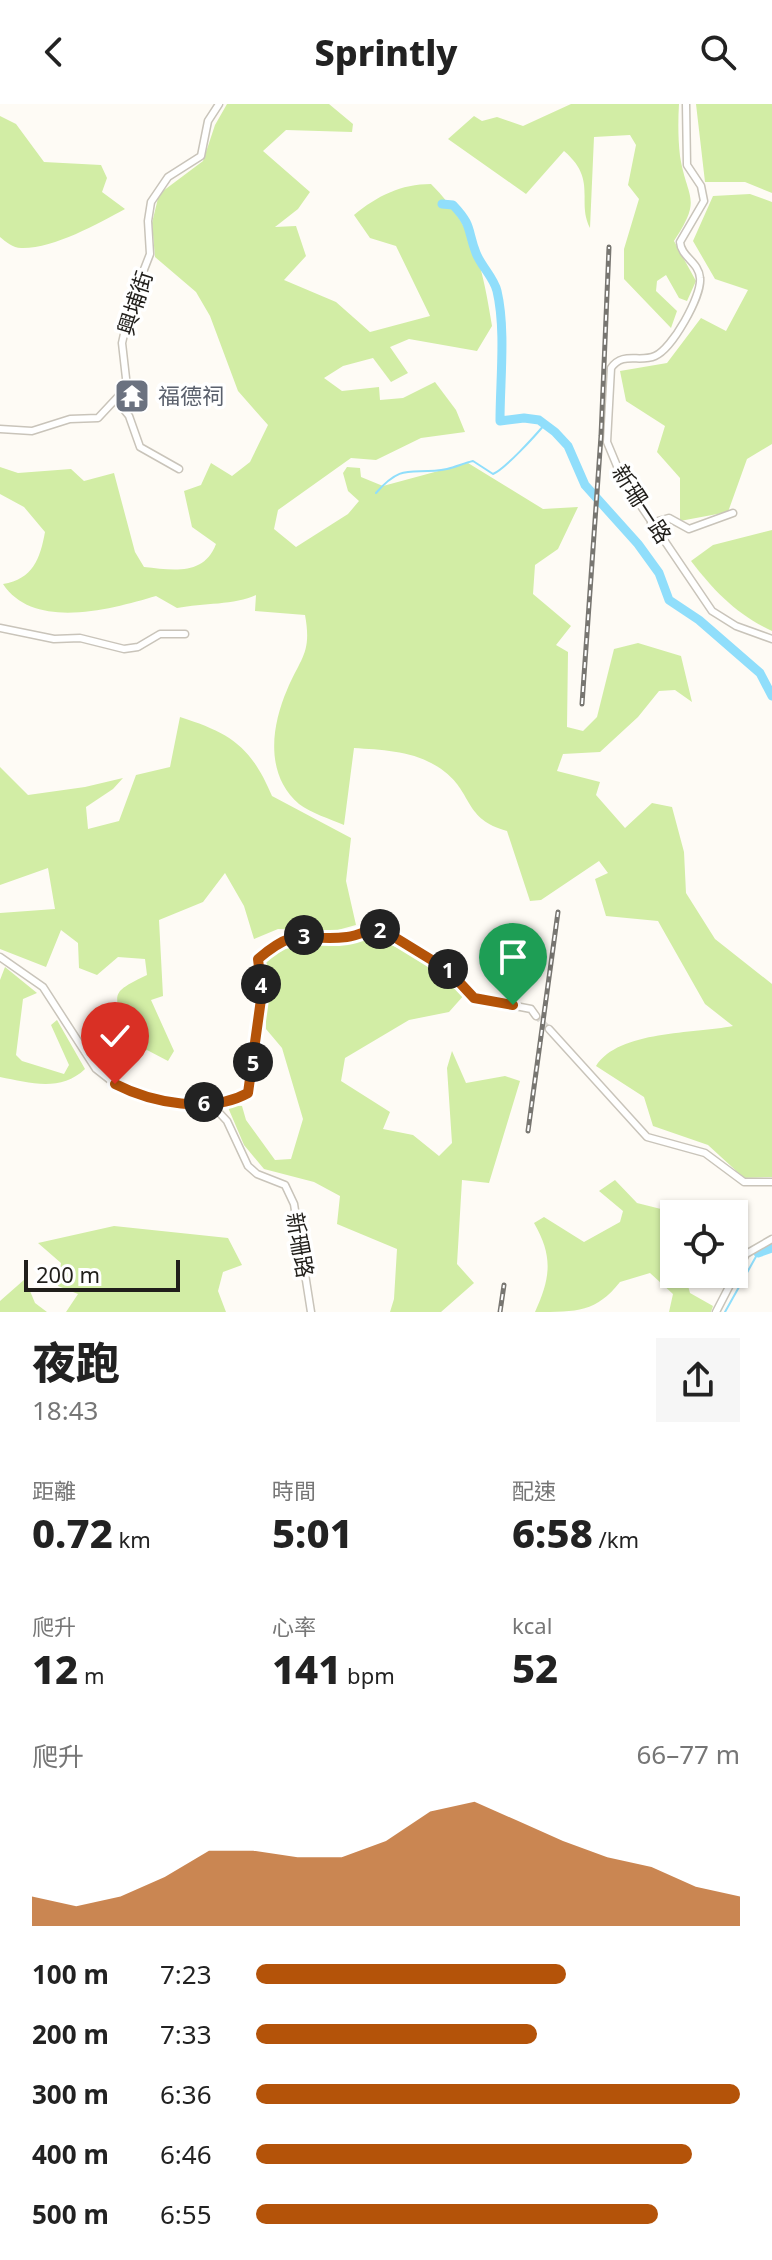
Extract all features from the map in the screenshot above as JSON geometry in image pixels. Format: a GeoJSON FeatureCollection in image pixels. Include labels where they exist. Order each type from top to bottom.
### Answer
{"type":"FeatureCollection","features":[{"type":"Feature","properties":{"kind":"street","name":"興埔街"},"geometry":{"type":"LineString","coordinates":[[117,401],[127,387],[122,354],[125,321],[150,254],[148,221],[151,202],[168,177],[201,156],[208,121],[219,104]]}},
{"type":"Feature","properties":{"kind":"street","name":"新珊一路"},"geometry":{"type":"LineString","coordinates":[[686,104],[687,165],[701,186],[704,201],[680,242],[683,252],[699,270],[700,287],[673,341],[663,352],[652,358],[629,356],[615,362],[611,368],[609,450],[651,523],[694,579],[712,611],[736,626],[772,639]]}},
{"type":"Feature","properties":{"kind":"street"},"geometry":{"type":"LineString","coordinates":[[0,429],[32,431],[70,419],[91,421],[103,415],[117,401],[129,416],[140,447],[179,469]]}},
{"type":"Feature","properties":{"kind":"street"},"geometry":{"type":"LineString","coordinates":[[651,523],[669,518],[689,529],[733,513]]}},
{"type":"Feature","properties":{"kind":"street"},"geometry":{"type":"LineString","coordinates":[[0,628],[54,639],[80,638],[124,649],[138,647],[160,634],[185,634]]}},
{"type":"Feature","properties":{"kind":"street"},"geometry":{"type":"LineString","coordinates":[[0,957],[43,987],[96,1069],[115,1084],[151,1100],[212,1105],[248,1093],[262,992],[258,959],[279,941],[308,934],[347,937],[378,927],[448,970],[474,998],[531,1009],[536,1016]]}},
{"type":"Feature","properties":{"kind":"street"},"geometry":{"type":"LineString","coordinates":[[549,1029],[647,1137],[705,1153],[744,1182],[772,1182]]}},
{"type":"Feature","properties":{"kind":"street","name":"新珊路"},"geometry":{"type":"LineString","coordinates":[[212,1105],[227,1121],[248,1166],[257,1174],[285,1185],[291,1194],[311,1312]]}},
{"type":"Feature","properties":{"kind":"street"},"geometry":{"type":"LineString","coordinates":[[716,1312],[746,1254],[772,1239]]}},
{"type":"Feature","properties":{"kind":"green space"},"geometry":{"type":"Polygon","coordinates":[[[227,104],[329,104],[353,124],[352,132],[286,130],[263,151],[310,192],[298,209],[275,227],[296,226],[306,256],[284,280],[336,302],[370,332],[430,316],[396,246],[370,238],[354,215],[390,192],[431,184],[467,232],[480,266],[492,326],[477,351],[409,339],[390,347],[408,373],[391,382],[373,358],[343,366],[324,378],[342,391],[379,387],[380,400],[403,398],[435,382],[456,410],[465,432],[421,438],[376,460],[351,458],[278,510],[274,529],[296,547],[348,514],[359,501],[348,491],[343,473],[347,467],[360,468],[361,477],[383,486],[468,463],[543,509],[578,507],[558,549],[535,565],[533,594],[571,626],[556,645],[568,652],[567,727],[583,731],[597,717],[614,649],[638,643],[681,656],[692,702],[675,690],[659,691],[638,717],[600,752],[563,754],[557,771],[600,782],[596,795],[625,828],[652,803],[672,807],[684,852],[686,893],[715,939],[772,984],[772,1177],[744,1178],[708,1145],[653,1126],[644,1097],[596,1066],[607,1054],[639,1040],[733,1026],[705,1004],[658,921],[606,916],[595,879],[608,873],[599,861],[541,900],[530,901],[507,831],[483,820],[445,772],[424,760],[401,753],[354,748],[344,825],[304,807],[288,792],[276,765],[275,735],[282,704],[306,647],[305,615],[255,611],[256,595],[229,602],[177,608],[156,596],[96,610],[53,612],[34,608],[17,599],[3,584],[22,578],[33,566],[41,551],[45,532],[24,507],[0,494],[0,467],[18,473],[71,469],[84,481],[114,473],[135,552],[144,567],[186,569],[196,566],[204,562],[216,544],[192,527],[184,491],[201,485],[211,463],[232,476],[250,462],[268,425],[238,391],[210,316],[196,292],[155,257],[152,223],[159,194],[203,161],[215,125],[227,104]]]}},
{"type":"Feature","properties":{"kind":"green space"},"geometry":{"type":"Polygon","coordinates":[[[571,104],[679,104],[680,156],[690,206],[674,241],[696,281],[687,301],[679,298],[666,275],[657,281],[656,291],[677,311],[671,328],[624,279],[624,249],[639,199],[628,185],[636,145],[630,135],[594,137],[590,228],[580,171],[564,151],[526,194],[448,139],[474,116],[482,121],[497,117],[523,126],[571,104]]]}},
{"type":"Feature","properties":{"kind":"green space"},"geometry":{"type":"Polygon","coordinates":[[[696,104],[772,104],[772,193],[745,182],[705,182],[696,104]]]}},
{"type":"Feature","properties":{"kind":"green space"},"geometry":{"type":"Polygon","coordinates":[[[0,116],[16,124],[44,162],[101,165],[107,178],[102,192],[125,209],[76,234],[48,244],[20,248],[5,241],[0,237],[0,116]]]}},
{"type":"Feature","properties":{"kind":"green space"},"geometry":{"type":"Polygon","coordinates":[[[750,194],[772,202],[772,444],[747,459],[728,512],[680,521],[680,478],[657,452],[665,426],[626,401],[620,371],[667,363],[701,318],[726,331],[748,290],[715,279],[693,241],[713,196],[750,194]]]}},
{"type":"Feature","properties":{"kind":"green space"},"geometry":{"type":"Polygon","coordinates":[[[772,530],[772,631],[727,601],[691,561],[713,545],[772,530]]]}},
{"type":"Feature","properties":{"kind":"green space"},"geometry":{"type":"Polygon","coordinates":[[[180,717],[213,729],[237,744],[256,765],[272,796],[351,838],[346,881],[356,925],[334,931],[278,929],[254,939],[244,906],[225,873],[203,902],[159,920],[163,996],[151,1000],[174,1051],[168,1061],[147,1050],[112,1063],[99,1057],[114,1028],[117,997],[124,988],[147,975],[145,959],[118,957],[97,975],[79,968],[78,943],[61,930],[46,967],[0,949],[0,913],[55,909],[48,868],[0,885],[0,767],[28,795],[123,778],[113,789],[86,807],[88,829],[119,821],[136,775],[170,767],[180,717]]]}},
{"type":"Feature","properties":{"kind":"green space"},"geometry":{"type":"Polygon","coordinates":[[[370,937],[422,957],[465,994],[449,1012],[409,1020],[345,1058],[341,1081],[390,1112],[383,1129],[413,1135],[439,1156],[452,1143],[447,1068],[452,1051],[466,1083],[505,1076],[520,1081],[489,1183],[462,1180],[457,1264],[474,1283],[441,1312],[390,1312],[394,1299],[397,1249],[337,1224],[340,1196],[314,1182],[264,1169],[244,1145],[227,1105],[242,1106],[246,1120],[275,1160],[291,1159],[303,1119],[282,1048],[266,1029],[266,959],[276,950],[370,937]]]}},
{"type":"Feature","properties":{"kind":"green space"},"geometry":{"type":"Polygon","coordinates":[[[5,967],[37,993],[23,999],[16,1055],[22,1061],[64,1074],[69,1065],[51,1025],[57,1020],[85,1069],[76,1076],[45,1084],[0,1077],[0,980],[5,967]]]}},
{"type":"Feature","properties":{"kind":"green space"},"geometry":{"type":"Polygon","coordinates":[[[615,1180],[637,1203],[660,1209],[660,1282],[650,1273],[620,1282],[594,1305],[563,1312],[535,1312],[548,1267],[544,1246],[534,1223],[544,1217],[584,1242],[620,1222],[623,1211],[599,1191],[615,1180]]]}},
{"type":"Feature","properties":{"kind":"green space"},"geometry":{"type":"Polygon","coordinates":[[[114,1226],[228,1238],[242,1265],[223,1272],[218,1291],[226,1312],[66,1312],[78,1294],[58,1286],[61,1263],[38,1243],[114,1226]]]}},
{"type":"Feature","properties":{"kind":"green space"},"geometry":{"type":"Polygon","coordinates":[[[25,1279],[35,1303],[47,1312],[0,1312],[0,1301],[25,1279]]]}},
{"type":"Feature","properties":{"kind":"green space"},"geometry":{"type":"Polygon","coordinates":[[[666,1288],[689,1288],[690,1293],[713,1306],[711,1312],[669,1312],[673,1294],[666,1288]]]}},
{"type":"Feature","properties":{"kind":"waterway"},"geometry":{"type":"LineString","coordinates":[[442,204],[453,205],[464,218],[476,253],[497,291],[502,338],[500,421],[539,420],[555,432],[568,446],[585,485],[638,544],[659,573],[669,600],[699,620],[760,673],[772,696]]}},
{"type":"Feature","properties":{"kind":"waterway"},"geometry":{"type":"LineString","coordinates":[[376,493],[402,473],[447,469],[473,461],[493,474],[545,424]]}},
{"type":"Feature","properties":{"kind":"waterway"},"geometry":{"type":"LineString","coordinates":[[758,1253],[772,1248]]}},
{"type":"Feature","properties":{"kind":"waterway"},"geometry":{"type":"LineString","coordinates":[[725,1312],[758,1253]]}},
{"type":"Feature","properties":{"kind":"tunnel"},"geometry":{"type":"LineString","coordinates":[[536,1016],[549,1029]]}},
{"type":"Feature","properties":{"kind":"railway"},"geometry":{"type":"LineString","coordinates":[[582,704],[601,436],[609,247]]}},
{"type":"Feature","properties":{"kind":"railway"},"geometry":{"type":"LineString","coordinates":[[528,1131],[558,912]]}},
{"type":"Feature","properties":{"kind":"railway"},"geometry":{"type":"LineString","coordinates":[[500,1312],[504,1285]]}},
{"type":"Feature","properties":{"kind":"place","name":"福德祠"},"geometry":{"type":"Point","coordinates":[132,396]}},
{"type":"Feature","properties":{"kind":"route"},"geometry":{"type":"LineString","coordinates":[[115,1084],[162,1102],[204,1102],[212,1105],[235,1100],[248,1093],[262,992],[258,959],[279,941],[308,934],[347,937],[378,927],[448,970],[474,998],[513,1005]]}}]}
